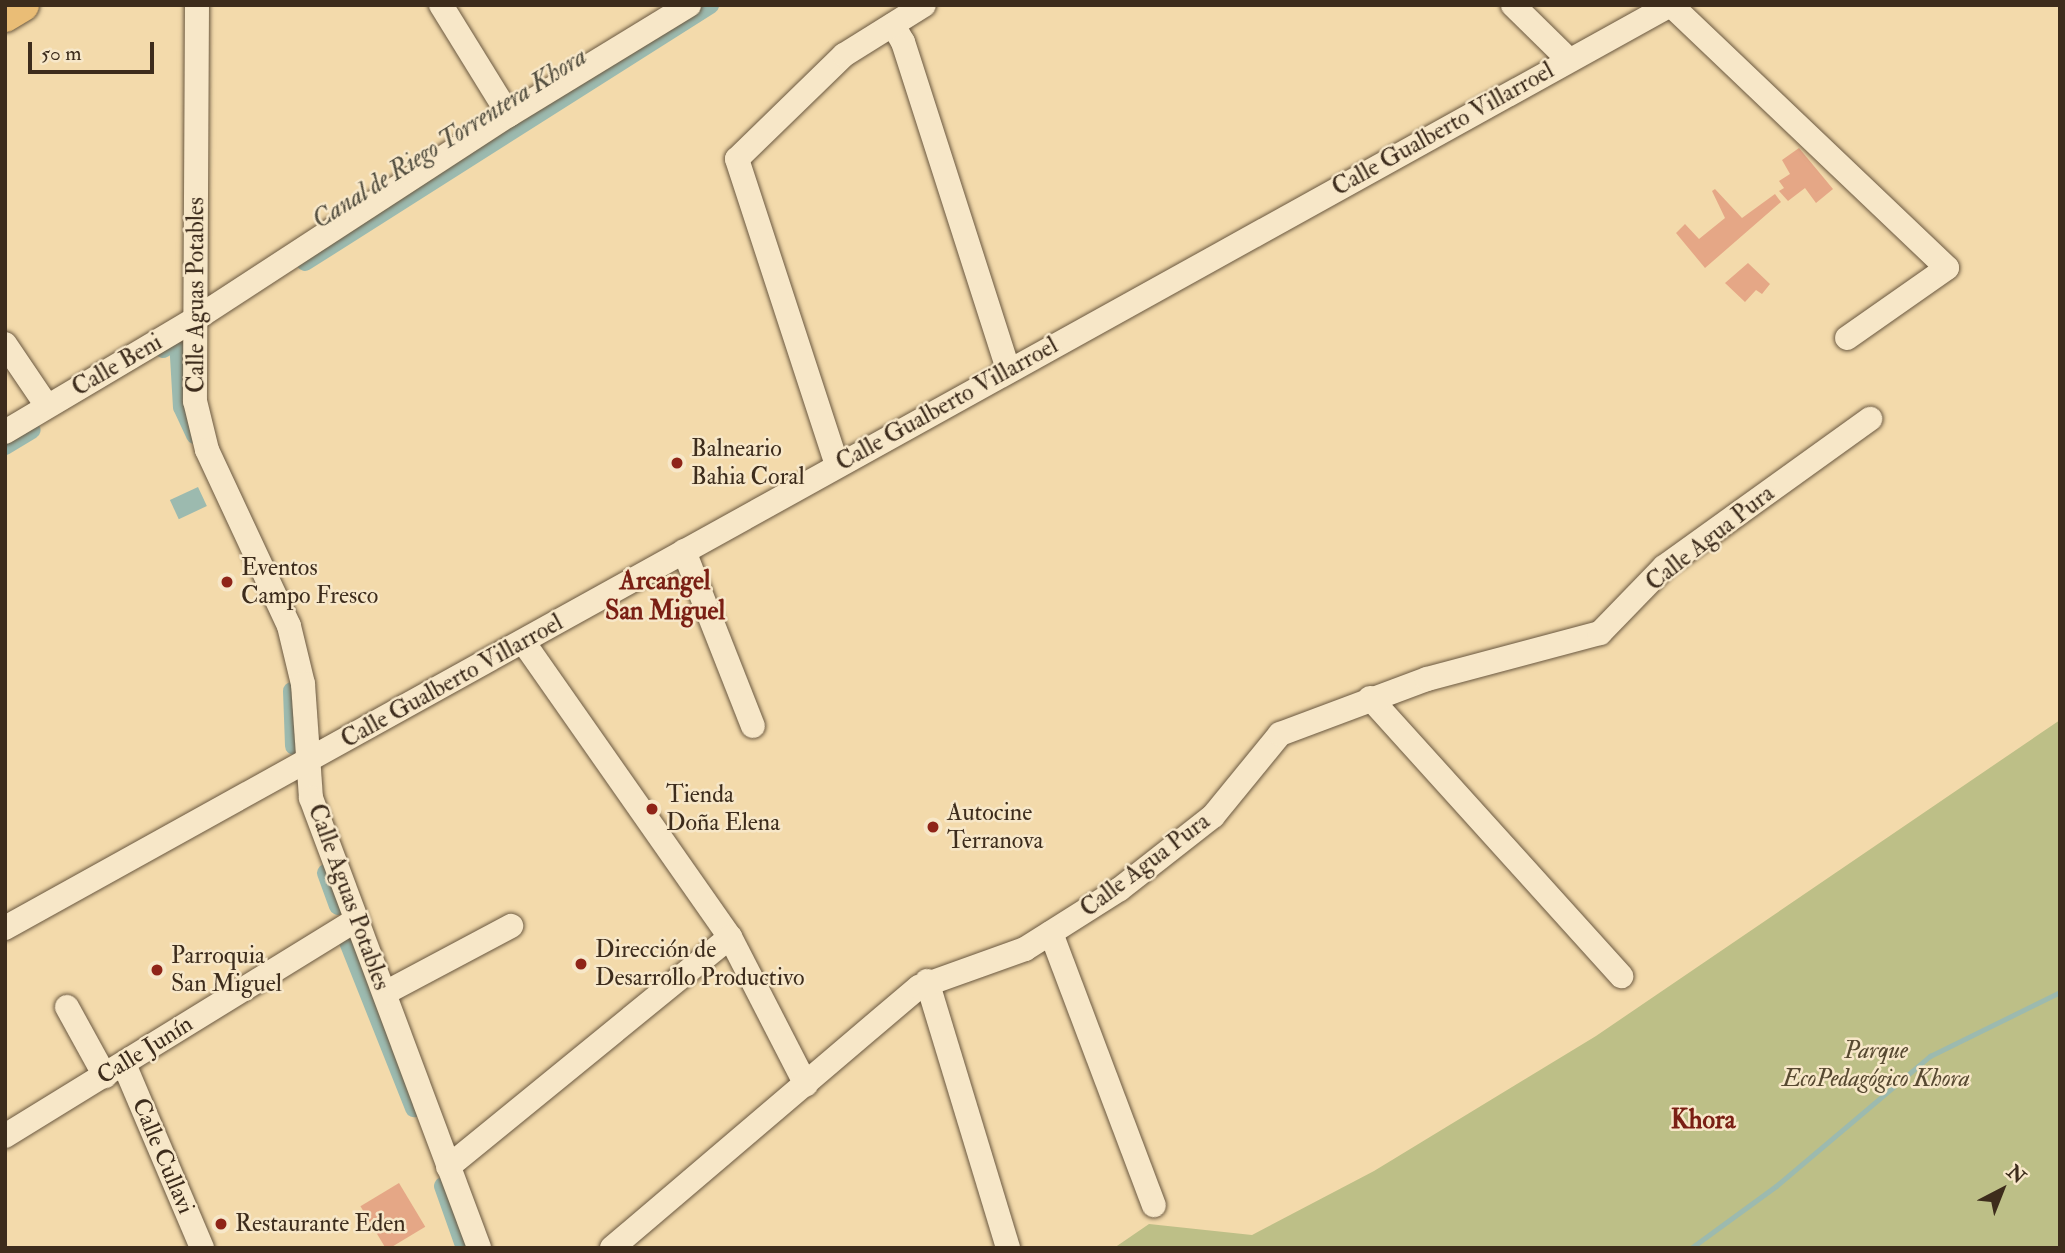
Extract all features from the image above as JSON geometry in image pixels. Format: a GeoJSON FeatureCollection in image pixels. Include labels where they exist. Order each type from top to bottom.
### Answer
{"type":"FeatureCollection","features":[{"type":"Feature","properties":{"kind":"main road"},"geometry":{"type":"LineString","coordinates":[[5,16],[23,5]]}},
{"type":"Feature","properties":{"kind":"street","name":"Calle Aguas Potables"},"geometry":{"type":"LineString","coordinates":[[197,5],[195,401],[207,450],[289,626],[303,684],[311,798],[479,1248]]}},
{"type":"Feature","properties":{"kind":"street"},"geometry":{"type":"LineString","coordinates":[[440,5],[509,115]]}},
{"type":"Feature","properties":{"kind":"street","name":"Calle Beni"},"geometry":{"type":"LineString","coordinates":[[5,432],[194,320],[509,115],[689,5]]}},
{"type":"Feature","properties":{"kind":"street"},"geometry":{"type":"LineString","coordinates":[[837,465],[737,159],[844,55],[924,5]]}},
{"type":"Feature","properties":{"kind":"street"},"geometry":{"type":"LineString","coordinates":[[1513,5],[1568,59]]}},
{"type":"Feature","properties":{"kind":"street"},"geometry":{"type":"LineString","coordinates":[[1671,5],[1947,268],[1847,338]]}},
{"type":"Feature","properties":{"kind":"street","name":"Calle Gualberto Villarroel"},"geometry":{"type":"LineString","coordinates":[[9,918],[309,761],[524,643],[837,465],[1568,59],[1671,5]]}},
{"type":"Feature","properties":{"kind":"street"},"geometry":{"type":"LineString","coordinates":[[893,25],[903,42],[1008,370]]}},
{"type":"Feature","properties":{"kind":"street"},"geometry":{"type":"LineString","coordinates":[[5,344],[47,406]]}},
{"type":"Feature","properties":{"kind":"street","name":"Calle Agua Pura"},"geometry":{"type":"LineString","coordinates":[[612,1248],[927,981],[1025,949],[1120,889],[1213,816],[1280,734],[1370,698],[1600,633],[1664,567],[1870,419]]}},
{"type":"Feature","properties":{"kind":"street"},"geometry":{"type":"LineString","coordinates":[[684,551],[753,726]]}},
{"type":"Feature","properties":{"kind":"street"},"geometry":{"type":"LineString","coordinates":[[524,643],[730,937],[806,1085]]}},
{"type":"Feature","properties":{"kind":"street"},"geometry":{"type":"LineString","coordinates":[[1370,698],[1621,976]]}},
{"type":"Feature","properties":{"kind":"street","name":"Calle Junín"},"geometry":{"type":"LineString","coordinates":[[5,1136],[356,920]]}},
{"type":"Feature","properties":{"kind":"street"},"geometry":{"type":"LineString","coordinates":[[385,993],[511,926]]}},
{"type":"Feature","properties":{"kind":"street"},"geometry":{"type":"LineString","coordinates":[[1051,933],[1154,1205]]}},
{"type":"Feature","properties":{"kind":"street"},"geometry":{"type":"LineString","coordinates":[[448,1167],[730,937]]}},
{"type":"Feature","properties":{"kind":"street"},"geometry":{"type":"LineString","coordinates":[[927,981],[1008,1248]]}},
{"type":"Feature","properties":{"kind":"street","name":"Calle Cullavi"},"geometry":{"type":"LineString","coordinates":[[67,1007],[114,1070],[202,1248]]}},
{"type":"Feature","properties":{"kind":"green space","name":"Parque EcoPedagógico Khora"},"geometry":{"type":"Polygon","coordinates":[[[2060,720],[2060,1248],[1114,1248],[1149,1224],[1252,1235],[1374,1171],[1596,1036],[2060,720]]]}},
{"type":"Feature","properties":{"kind":"water"},"geometry":{"type":"Polygon","coordinates":[[[198,487],[207,506],[179,519],[170,500],[198,487]]]}},
{"type":"Feature","properties":{"kind":"building"},"geometry":{"type":"Polygon","coordinates":[[[1799,148],[1833,189],[1816,203],[1805,188],[1788,201],[1779,191],[1784,188],[1779,181],[1790,174],[1782,160],[1799,148]]]}},
{"type":"Feature","properties":{"kind":"building"},"geometry":{"type":"Polygon","coordinates":[[[1715,189],[1742,218],[1775,194],[1781,202],[1705,268],[1676,233],[1685,224],[1699,239],[1725,218],[1712,191],[1715,189]]]}},
{"type":"Feature","properties":{"kind":"building"},"geometry":{"type":"Polygon","coordinates":[[[1748,263],[1770,284],[1762,294],[1756,290],[1745,302],[1725,283],[1748,263]]]}},
{"type":"Feature","properties":{"kind":"building"},"geometry":{"type":"Polygon","coordinates":[[[399,1183],[425,1227],[386,1248],[360,1206],[399,1183]]]}},
{"type":"Feature","properties":{"kind":"waterway","name":"Canal de Riego Torrentera Khora"},"geometry":{"type":"LineString","coordinates":[[305,262],[710,5]]}},
{"type":"Feature","properties":{"kind":"waterway","name":"Canal de Riego Torrentera Khora"},"geometry":{"type":"LineString","coordinates":[[163,349],[178,340],[182,407],[195,435]]}},
{"type":"Feature","properties":{"kind":"waterway","name":"Canal de Riego Torrentera Khora"},"geometry":{"type":"LineString","coordinates":[[5,446],[32,430]]}},
{"type":"Feature","properties":{"kind":"waterway","name":"Canal de Riego Torrentera Khora"},"geometry":{"type":"LineString","coordinates":[[292,691],[294,746]]}},
{"type":"Feature","properties":{"kind":"waterway","name":"Canal de Riego Torrentera Khora"},"geometry":{"type":"LineString","coordinates":[[326,873],[338,906]]}},
{"type":"Feature","properties":{"kind":"waterway","name":"Canal de Riego Torrentera Khora"},"geometry":{"type":"LineString","coordinates":[[348,942],[414,1108]]}},
{"type":"Feature","properties":{"kind":"waterway"},"geometry":{"type":"LineString","coordinates":[[1691,1248],[1776,1186],[1930,1056],[2060,992]]}},
{"type":"Feature","properties":{"kind":"waterway","name":"Canal de Riego Torrentera Khora"},"geometry":{"type":"LineString","coordinates":[[443,1186],[465,1248]]}},
{"type":"Feature","properties":{"kind":"place","name":"Balneario Bahia Coral"},"geometry":{"type":"Point","coordinates":[677,463]}},
{"type":"Feature","properties":{"kind":"place","name":"Eventos Campo Fresco"},"geometry":{"type":"Point","coordinates":[227,582]}},
{"type":"Feature","properties":{"kind":"place","name":"Tienda Doña Elena"},"geometry":{"type":"Point","coordinates":[652,809]}},
{"type":"Feature","properties":{"kind":"place","name":"Autocine Terranova"},"geometry":{"type":"Point","coordinates":[933,827]}},
{"type":"Feature","properties":{"kind":"place","name":"Dirección de Desarrollo Productivo"},"geometry":{"type":"Point","coordinates":[581,964]}},
{"type":"Feature","properties":{"kind":"place","name":"Parroquia San Miguel"},"geometry":{"type":"Point","coordinates":[157,970]}},
{"type":"Feature","properties":{"kind":"place","name":"Restaurante Eden"},"geometry":{"type":"Point","coordinates":[221,1224]}},
{"type":"Feature","properties":{"kind":"district","name":"Arcangel San Miguel"},"geometry":{"type":"Point","coordinates":[665,597]}},
{"type":"Feature","properties":{"kind":"district","name":"Khora"},"geometry":{"type":"Point","coordinates":[1703,1121]}}]}
